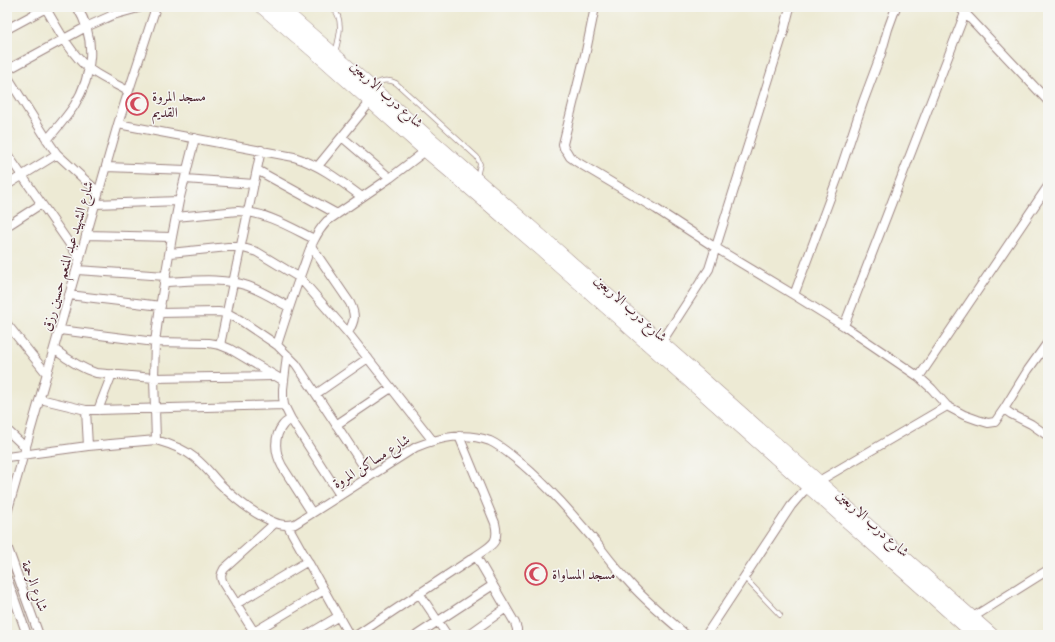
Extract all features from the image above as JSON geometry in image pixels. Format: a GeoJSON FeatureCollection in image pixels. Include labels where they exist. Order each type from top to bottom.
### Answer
{"type":"FeatureCollection","features":[{"type":"Feature","properties":{"kind":"highway","name":"شارع درب الاربعين"},"geometry":{"type":"LineString","coordinates":[[262,7],[371,101],[476,179],[546,246],[814,484],[878,534],[967,621],[992,635]]}},
{"type":"Feature","properties":{"kind":"highway","name":"شارع درب الاربعين"},"geometry":{"type":"LineString","coordinates":[[280,7],[370,87],[431,147],[662,343],[814,484]]}},
{"type":"Feature","properties":{"kind":"highway","name":"شارع درب الاربعين"},"geometry":{"type":"LineString","coordinates":[[967,621],[975,635]]}},
{"type":"Feature","properties":{"kind":"street"},"geometry":{"type":"LineString","coordinates":[[47,140],[73,107],[85,85],[89,69],[89,36],[81,13],[77,7]]}},
{"type":"Feature","properties":{"kind":"street"},"geometry":{"type":"LineString","coordinates":[[108,7],[113,15]]}},
{"type":"Feature","properties":{"kind":"street"},"geometry":{"type":"LineString","coordinates":[[7,70],[86,27],[113,15],[142,7]]}},
{"type":"Feature","properties":{"kind":"street","name":"شارع الشهيد عبد المنعم حسين رزق"},"geometry":{"type":"LineString","coordinates":[[7,511],[118,124],[156,7]]}},
{"type":"Feature","properties":{"kind":"street"},"geometry":{"type":"LineString","coordinates":[[595,7],[586,51],[563,144],[570,157],[844,326],[919,377],[947,406],[964,415],[988,423],[995,422],[1028,370],[1048,342]]}},
{"type":"Feature","properties":{"kind":"street"},"geometry":{"type":"LineString","coordinates":[[662,343],[709,269],[790,7]]}},
{"type":"Feature","properties":{"kind":"street"},"geometry":{"type":"LineString","coordinates":[[794,295],[839,174],[896,7]]}},
{"type":"Feature","properties":{"kind":"street"},"geometry":{"type":"LineString","coordinates":[[7,29],[45,8],[64,39],[82,63],[89,69],[128,91]]}},
{"type":"Feature","properties":{"kind":"street"},"geometry":{"type":"LineString","coordinates":[[844,326],[962,10],[1048,101]]}},
{"type":"Feature","properties":{"kind":"street"},"geometry":{"type":"LineString","coordinates":[[7,76],[47,140],[58,154],[98,192]]}},
{"type":"Feature","properties":{"kind":"street"},"geometry":{"type":"LineString","coordinates":[[318,166],[371,101]]}},
{"type":"Feature","properties":{"kind":"street"},"geometry":{"type":"LineString","coordinates":[[118,124],[294,157],[318,166],[362,197]]}},
{"type":"Feature","properties":{"kind":"street"},"geometry":{"type":"LineString","coordinates":[[342,137],[390,178]]}},
{"type":"Feature","properties":{"kind":"street"},"geometry":{"type":"LineString","coordinates":[[156,440],[154,378],[155,342],[179,201],[195,138]]}},
{"type":"Feature","properties":{"kind":"street"},"geometry":{"type":"LineString","coordinates":[[277,345],[289,306],[313,242],[320,229],[327,221],[390,178],[431,147]]}},
{"type":"Feature","properties":{"kind":"street"},"geometry":{"type":"LineString","coordinates":[[220,345],[261,150]]}},
{"type":"Feature","properties":{"kind":"street"},"geometry":{"type":"LineString","coordinates":[[7,154],[80,259]]}},
{"type":"Feature","properties":{"kind":"street"},"geometry":{"type":"LineString","coordinates":[[7,185],[58,154]]}},
{"type":"Feature","properties":{"kind":"street"},"geometry":{"type":"LineString","coordinates":[[106,167],[187,170]]}},
{"type":"Feature","properties":{"kind":"street"},"geometry":{"type":"LineString","coordinates":[[256,170],[338,214]]}},
{"type":"Feature","properties":{"kind":"street"},"geometry":{"type":"LineString","coordinates":[[185,179],[254,184]]}},
{"type":"Feature","properties":{"kind":"street"},"geometry":{"type":"LineString","coordinates":[[919,377],[1048,186]]}},
{"type":"Feature","properties":{"kind":"street"},"geometry":{"type":"LineString","coordinates":[[95,204],[179,201]]}},
{"type":"Feature","properties":{"kind":"street"},"geometry":{"type":"LineString","coordinates":[[7,226],[41,204]]}},
{"type":"Feature","properties":{"kind":"street"},"geometry":{"type":"LineString","coordinates":[[176,217],[248,211],[265,216],[313,242],[354,312],[354,323],[348,333]]}},
{"type":"Feature","properties":{"kind":"street"},"geometry":{"type":"LineString","coordinates":[[86,235],[172,237]]}},
{"type":"Feature","properties":{"kind":"street"},"geometry":{"type":"LineString","coordinates":[[170,253],[240,247],[257,252],[300,278],[348,333],[433,440]]}},
{"type":"Feature","properties":{"kind":"street"},"geometry":{"type":"LineString","coordinates":[[77,270],[166,279],[233,282],[249,287],[289,306]]}},
{"type":"Feature","properties":{"kind":"street"},"geometry":{"type":"LineString","coordinates":[[69,295],[160,310],[227,313],[240,320],[277,345],[296,364],[370,476]]}},
{"type":"Feature","properties":{"kind":"street"},"geometry":{"type":"LineString","coordinates":[[7,324],[47,374]]}},
{"type":"Feature","properties":{"kind":"street"},"geometry":{"type":"LineString","coordinates":[[60,330],[155,342],[209,343],[220,345],[230,349],[284,381]]}},
{"type":"Feature","properties":{"kind":"street"},"geometry":{"type":"LineString","coordinates":[[54,349],[77,365],[96,373],[154,378],[274,376]]}},
{"type":"Feature","properties":{"kind":"street"},"geometry":{"type":"LineString","coordinates":[[287,355],[283,397],[284,405],[291,419],[340,495]]}},
{"type":"Feature","properties":{"kind":"street"},"geometry":{"type":"LineString","coordinates":[[316,394],[368,358]]}},
{"type":"Feature","properties":{"kind":"street"},"geometry":{"type":"LineString","coordinates":[[98,410],[112,374]]}},
{"type":"Feature","properties":{"kind":"street"},"geometry":{"type":"LineString","coordinates":[[336,425],[391,388]]}},
{"type":"Feature","properties":{"kind":"street"},"geometry":{"type":"LineString","coordinates":[[40,399],[86,410],[284,405]]}},
{"type":"Feature","properties":{"kind":"street"},"geometry":{"type":"LineString","coordinates":[[706,635],[791,506],[803,492],[814,484],[947,406]]}},
{"type":"Feature","properties":{"kind":"street"},"geometry":{"type":"LineString","coordinates":[[1004,409],[1010,414],[1032,424],[1048,436]]}},
{"type":"Feature","properties":{"kind":"street"},"geometry":{"type":"LineString","coordinates":[[86,410],[88,446]]}},
{"type":"Feature","properties":{"kind":"street"},"geometry":{"type":"LineString","coordinates":[[291,419],[283,425],[279,432],[276,441],[278,458],[312,513]]}},
{"type":"Feature","properties":{"kind":"street"},"geometry":{"type":"LineString","coordinates":[[7,430],[25,451]]}},
{"type":"Feature","properties":{"kind":"street"},"geometry":{"type":"LineString","coordinates":[[357,635],[476,556],[496,540],[497,531],[495,523],[459,436]]}},
{"type":"Feature","properties":{"kind":"street","name":"شارع مساكن المروة"},"geometry":{"type":"LineString","coordinates":[[288,526],[295,524],[416,447],[433,440],[459,436],[475,437],[492,442],[506,451],[535,475],[569,510],[628,581],[645,599],[686,635]]}},
{"type":"Feature","properties":{"kind":"street"},"geometry":{"type":"LineString","coordinates":[[7,456],[25,451],[156,440],[177,447],[195,458],[236,499],[254,512],[281,526],[288,526],[349,635]]}},
{"type":"Feature","properties":{"kind":"street"},"geometry":{"type":"LineString","coordinates":[[275,523],[221,573],[223,583],[255,633],[324,590]]}},
{"type":"Feature","properties":{"kind":"street","name":"شارع الرحمة"},"geometry":{"type":"LineString","coordinates":[[7,546],[40,635]]}},
{"type":"Feature","properties":{"kind":"street"},"geometry":{"type":"LineString","coordinates":[[476,556],[515,623],[517,635]]}},
{"type":"Feature","properties":{"kind":"street"},"geometry":{"type":"LineString","coordinates":[[236,604],[308,561]]}},
{"type":"Feature","properties":{"kind":"street"},"geometry":{"type":"LineString","coordinates":[[967,621],[1048,570]]}},
{"type":"Feature","properties":{"kind":"street","name":"شارع الرحمة"},"geometry":{"type":"LineString","coordinates":[[7,578],[27,635]]}},
{"type":"Feature","properties":{"kind":"street"},"geometry":{"type":"LineString","coordinates":[[417,635],[493,585]]}},
{"type":"Feature","properties":{"kind":"street"},"geometry":{"type":"LineString","coordinates":[[419,594],[447,635]]}},
{"type":"Feature","properties":{"kind":"street"},"geometry":{"type":"LineString","coordinates":[[468,635],[506,608]]}},
{"type":"Feature","properties":{"kind":"street"},"geometry":{"type":"LineString","coordinates":[[307,635],[338,616]]}},
{"type":"Feature","properties":{"kind":"lane"},"geometry":{"type":"LineString","coordinates":[[332,7],[337,13],[340,26],[340,35],[335,55]]}},
{"type":"Feature","properties":{"kind":"lane"},"geometry":{"type":"LineString","coordinates":[[370,87],[378,82],[387,80],[392,80],[396,83],[477,157],[480,164],[476,179]]}},
{"type":"Feature","properties":{"kind":"lane"},"geometry":{"type":"LineString","coordinates":[[744,577],[780,615]]}},
{"type":"Feature","properties":{"kind":"place","name":"مسجد المروة القديم"},"geometry":{"type":"Point","coordinates":[137,104]}},
{"type":"Feature","properties":{"kind":"place","name":"مسجد المساواة"},"geometry":{"type":"Point","coordinates":[536,574]}}]}
